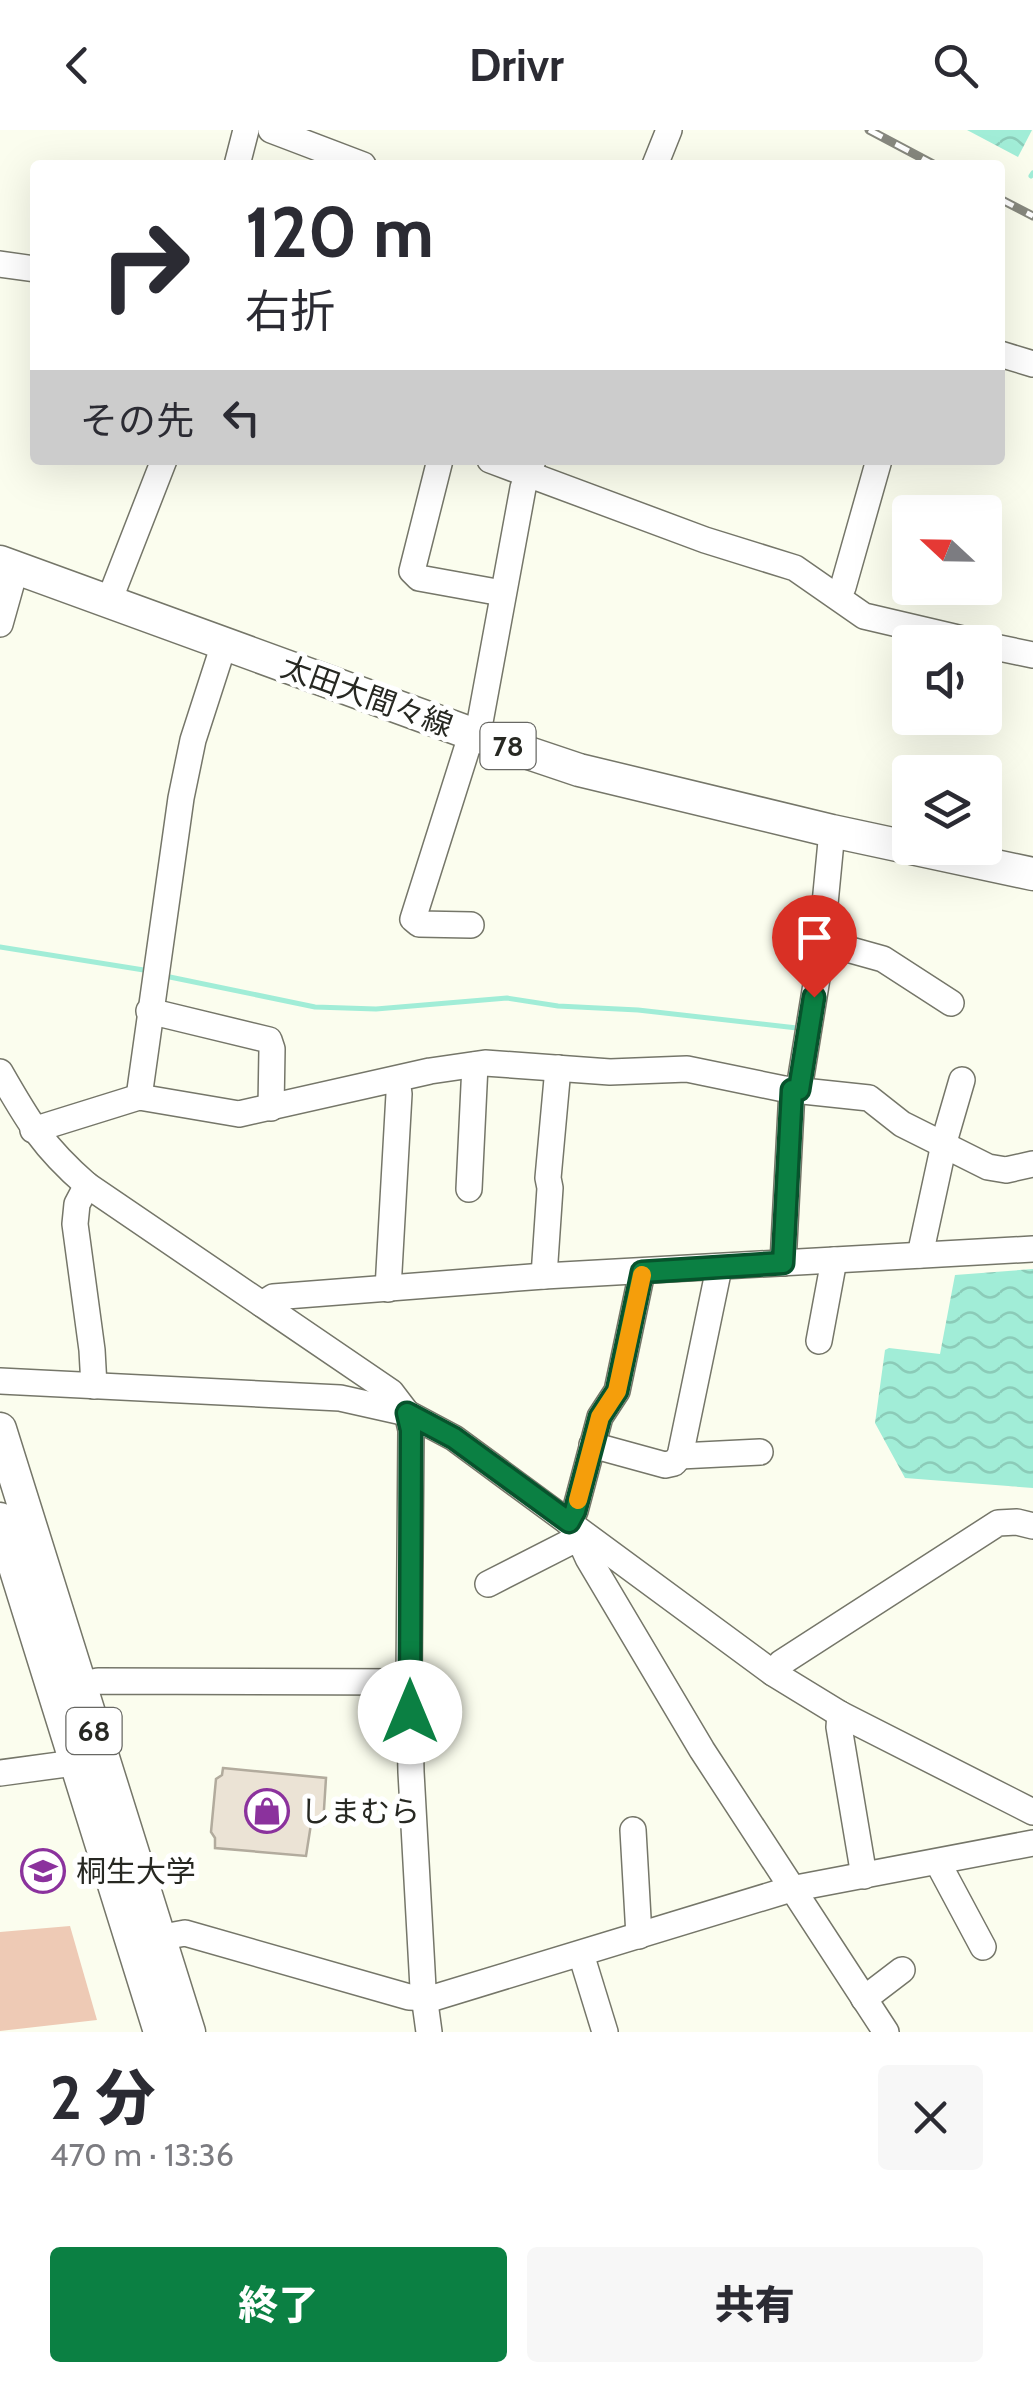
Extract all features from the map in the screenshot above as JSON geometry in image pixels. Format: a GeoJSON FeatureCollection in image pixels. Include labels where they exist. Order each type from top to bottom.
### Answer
{"type":"FeatureCollection","features":[{"type":"Feature","properties":{"kind":"main road","name":"太田大間々線"},"geometry":{"type":"LineString","coordinates":[[8,564],[579,770],[1033,874]]}},
{"type":"Feature","properties":{"kind":"main road","name":"68"},"geometry":{"type":"LineString","coordinates":[[0,1428],[79,1685],[146,1940],[160,2032]]}},
{"type":"Feature","properties":{"kind":"main road","name":"68"},"geometry":{"type":"LineString","coordinates":[[0,1519],[74,1763],[146,1940],[189,2032]]}},
{"type":"Feature","properties":{"kind":"street"},"geometry":{"type":"LineString","coordinates":[[238,160],[246,130]]}},
{"type":"Feature","properties":{"kind":"street"},"geometry":{"type":"LineString","coordinates":[[271,130],[350,160]]}},
{"type":"Feature","properties":{"kind":"street"},"geometry":{"type":"LineString","coordinates":[[657,160],[669,130]]}},
{"type":"Feature","properties":{"kind":"street"},"geometry":{"type":"LineString","coordinates":[[0,264],[30,268]]}},
{"type":"Feature","properties":{"kind":"street"},"geometry":{"type":"LineString","coordinates":[[1005,356],[1033,364]]}},
{"type":"Feature","properties":{"kind":"street"},"geometry":{"type":"LineString","coordinates":[[110,601],[162,465]]}},
{"type":"Feature","properties":{"kind":"street"},"geometry":{"type":"LineString","coordinates":[[439,465],[412,571],[420,578],[502,592]]}},
{"type":"Feature","properties":{"kind":"street"},"geometry":{"type":"LineString","coordinates":[[836,596],[843,586],[878,465]]}},
{"type":"Feature","properties":{"kind":"street"},"geometry":{"type":"LineString","coordinates":[[471,925],[419,924],[413,919],[469,742],[475,735],[530,467],[705,540],[794,568],[864,616],[895,625]]}},
{"type":"Feature","properties":{"kind":"street"},"geometry":{"type":"LineString","coordinates":[[0,624],[8,564]]}},
{"type":"Feature","properties":{"kind":"street"},"geometry":{"type":"LineString","coordinates":[[139,1097],[180,798],[193,740],[224,644]]}},
{"type":"Feature","properties":{"kind":"street"},"geometry":{"type":"LineString","coordinates":[[1002,648],[1033,655]]}},
{"type":"Feature","properties":{"kind":"street"},"geometry":{"type":"LineString","coordinates":[[783,1263],[796,1090],[822,942],[832,831]]}},
{"type":"Feature","properties":{"kind":"street"},"geometry":{"type":"LineString","coordinates":[[822,942],[883,959],[951,1003]]}},
{"type":"Feature","properties":{"kind":"street"},"geometry":{"type":"LineString","coordinates":[[150,1010],[269,1040],[271,1108]]}},
{"type":"Feature","properties":{"kind":"street"},"geometry":{"type":"LineString","coordinates":[[33,1130],[139,1097],[230,1114],[475,1064],[610,1072],[687,1068],[796,1090],[869,1098],[902,1124],[997,1170],[1033,1164]]}},
{"type":"Feature","properties":{"kind":"street"},"geometry":{"type":"LineString","coordinates":[[470,1189],[475,1064]]}},
{"type":"Feature","properties":{"kind":"street"},"geometry":{"type":"LineString","coordinates":[[544,1276],[558,1068]]}},
{"type":"Feature","properties":{"kind":"street"},"geometry":{"type":"LineString","coordinates":[[0,1072],[52,1155],[86,1185],[391,1392],[407,1413],[411,1430],[409,1682],[417,1892],[429,2032]]}},
{"type":"Feature","properties":{"kind":"street"},"geometry":{"type":"LineString","coordinates":[[388,1288],[397,1080]]}},
{"type":"Feature","properties":{"kind":"street"},"geometry":{"type":"LineString","coordinates":[[920,1255],[962,1080]]}},
{"type":"Feature","properties":{"kind":"street"},"geometry":{"type":"LineString","coordinates":[[86,1185],[75,1224],[94,1386]]}},
{"type":"Feature","properties":{"kind":"street"},"geometry":{"type":"LineString","coordinates":[[262,1304],[273,1297],[544,1276],[1033,1248]]}},
{"type":"Feature","properties":{"kind":"street"},"geometry":{"type":"LineString","coordinates":[[819,1341],[834,1260]]}},
{"type":"Feature","properties":{"kind":"street"},"geometry":{"type":"LineString","coordinates":[[592,1445],[665,1465],[680,1456],[719,1268]]}},
{"type":"Feature","properties":{"kind":"street"},"geometry":{"type":"LineString","coordinates":[[642,1272],[617,1391],[600,1417],[575,1511],[576,1529],[588,1558],[702,1750],[886,2032]]}},
{"type":"Feature","properties":{"kind":"street"},"geometry":{"type":"LineString","coordinates":[[0,1380],[340,1398],[407,1413],[454,1438],[772,1673],[840,1714],[1033,1812]]}},
{"type":"Feature","properties":{"kind":"street"},"geometry":{"type":"LineString","coordinates":[[680,1456],[760,1452]]}},
{"type":"Feature","properties":{"kind":"street"},"geometry":{"type":"LineString","coordinates":[[772,1673],[998,1524],[1018,1522],[1033,1526]]}},
{"type":"Feature","properties":{"kind":"street"},"geometry":{"type":"LineString","coordinates":[[488,1584],[576,1529]]}},
{"type":"Feature","properties":{"kind":"street"},"geometry":{"type":"LineString","coordinates":[[79,1685],[98,1681],[409,1682]]}},
{"type":"Feature","properties":{"kind":"street"},"geometry":{"type":"LineString","coordinates":[[840,1714],[838,1727],[864,1876]]}},
{"type":"Feature","properties":{"kind":"street"},"geometry":{"type":"LineString","coordinates":[[0,1773],[74,1763]]}},
{"type":"Feature","properties":{"kind":"street"},"geometry":{"type":"LineString","coordinates":[[633,1830],[639,1936]]}},
{"type":"Feature","properties":{"kind":"street"},"geometry":{"type":"LineString","coordinates":[[146,1940],[184,1933],[410,1997],[440,1997],[791,1889],[1033,1843]]}},
{"type":"Feature","properties":{"kind":"street"},"geometry":{"type":"LineString","coordinates":[[938,1863],[983,1947]]}},
{"type":"Feature","properties":{"kind":"street"},"geometry":{"type":"LineString","coordinates":[[581,1954],[605,2032]]}},
{"type":"Feature","properties":{"kind":"street"},"geometry":{"type":"LineString","coordinates":[[864,1999],[902,1970]]}},
{"type":"Feature","properties":{"kind":"shaded area"},"geometry":{"type":"Polygon","coordinates":[[[70,1926],[97,2020],[0,2031],[0,1932],[70,1926]]]}},
{"type":"Feature","properties":{"kind":"water"},"geometry":{"type":"Polygon","coordinates":[[[967,130],[1032,130],[1018,157],[967,130]]]}},
{"type":"Feature","properties":{"kind":"water"},"geometry":{"type":"Polygon","coordinates":[[[1033,1269],[1033,1488],[905,1478],[875,1423],[885,1350],[940,1354],[955,1275],[1033,1269]]]}},
{"type":"Feature","properties":{"kind":"building"},"geometry":{"type":"Polygon","coordinates":[[[223,1768],[326,1778],[323,1825],[311,1824],[306,1856],[215,1848],[211,1832],[216,1779],[223,1768]]]}},
{"type":"Feature","properties":{"kind":"waterway"},"geometry":{"type":"LineString","coordinates":[[0,947],[150,971]]}},
{"type":"Feature","properties":{"kind":"waterway"},"geometry":{"type":"LineString","coordinates":[[165,976],[315,1007],[376,1009],[507,998],[797,1028]]}},
{"type":"Feature","properties":{"kind":"railway"},"geometry":{"type":"LineString","coordinates":[[869,130],[926,160]]}},
{"type":"Feature","properties":{"kind":"railway"},"geometry":{"type":"LineString","coordinates":[[1005,202],[1033,216]]}},
{"type":"Feature","properties":{"kind":"slow traffic"},"geometry":{"type":"LineString","coordinates":[[578,1500],[600,1417],[617,1391],[642,1275]]}},
{"type":"Feature","properties":{"kind":"place","name":"しまむら"},"geometry":{"type":"Point","coordinates":[267,1811]}},
{"type":"Feature","properties":{"kind":"place","name":"桐生大学"},"geometry":{"type":"Point","coordinates":[43,1871]}},
{"type":"Feature","properties":{"kind":"route"},"geometry":{"type":"LineString","coordinates":[[410,1712],[411,1430],[407,1413],[454,1438],[569,1522],[600,1417],[617,1391],[642,1272],[783,1263],[792,1090],[799,1090],[814,997]]}}]}
